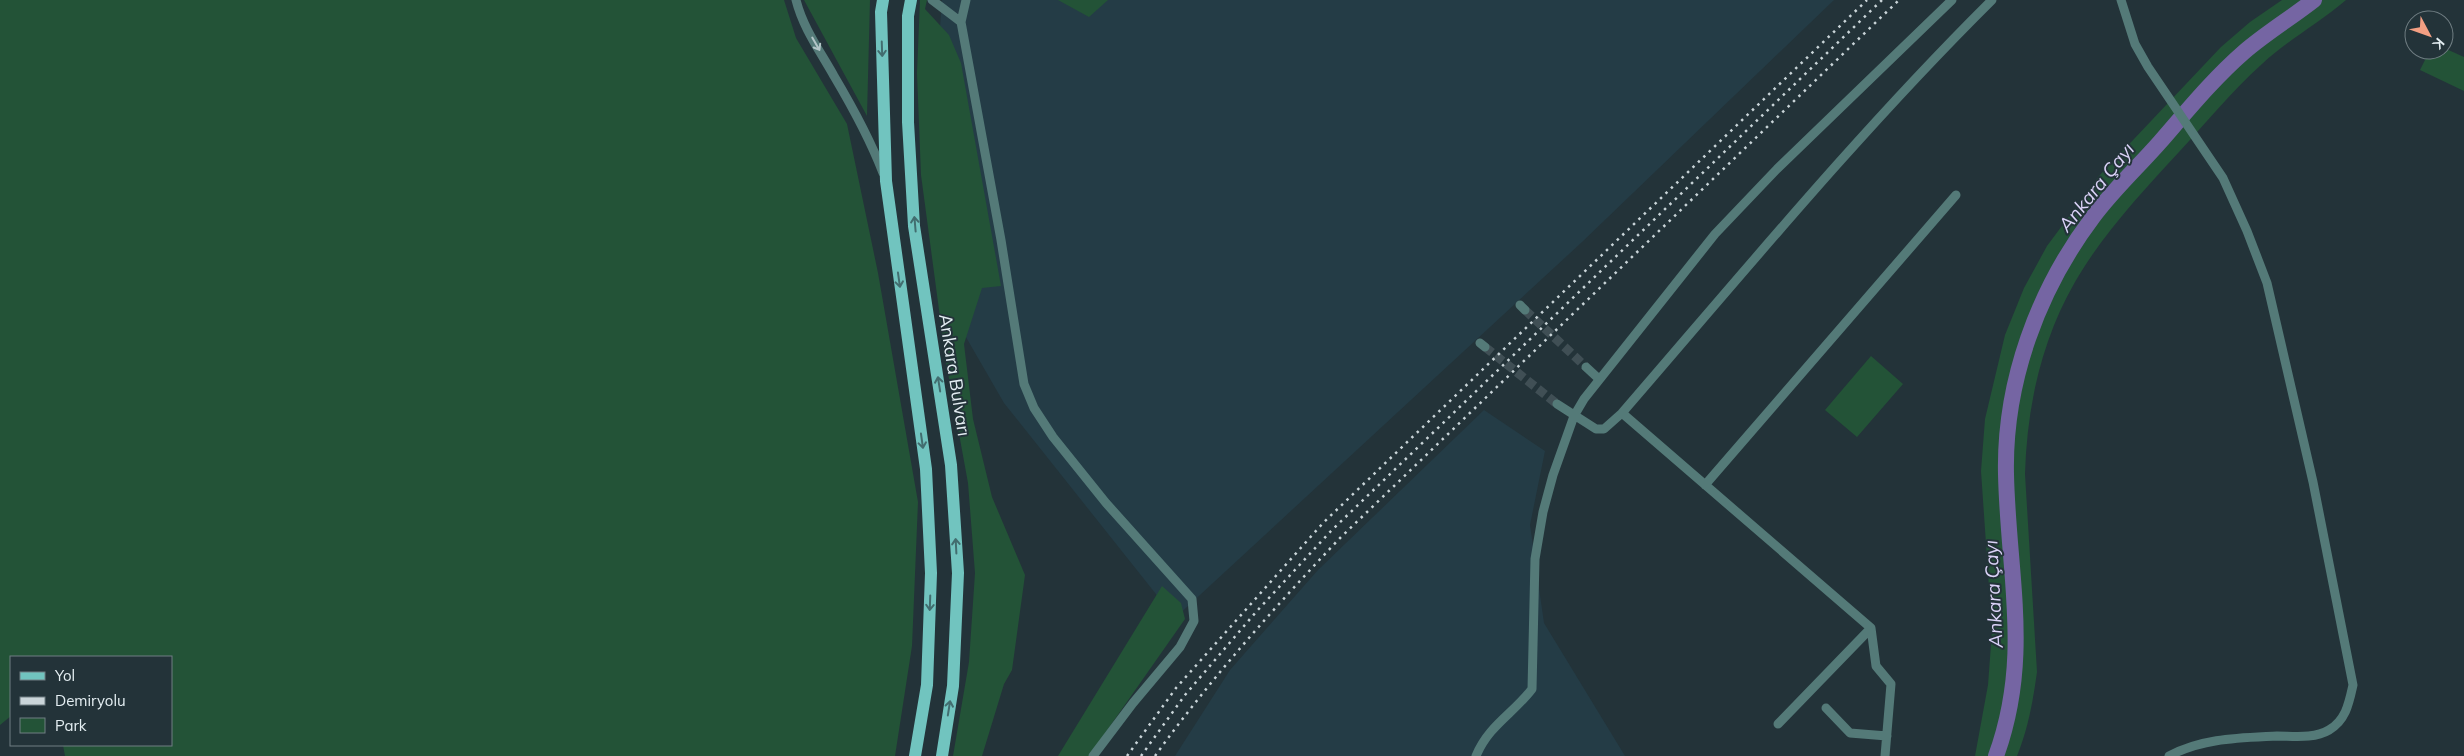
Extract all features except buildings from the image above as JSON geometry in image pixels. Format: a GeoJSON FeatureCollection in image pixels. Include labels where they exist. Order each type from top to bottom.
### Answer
{"type":"FeatureCollection","features":[{"type":"Feature","properties":{"kind":"main road"},"geometry":{"type":"LineString","coordinates":[[883,0],[881,12],[886,180],[926,468],[931,574],[927,685],[915,756]]}},
{"type":"Feature","properties":{"kind":"main road","name":"Ankara Bulvarı"},"geometry":{"type":"LineString","coordinates":[[911,0],[908,16],[908,122],[914,226],[951,465],[958,573],[953,686],[942,756]]}},
{"type":"Feature","properties":{"kind":"street"},"geometry":{"type":"LineString","coordinates":[[796,0],[801,18],[871,142],[886,180]]}},
{"type":"Feature","properties":{"kind":"street"},"geometry":{"type":"LineString","coordinates":[[932,0],[960,22]]}},
{"type":"Feature","properties":{"kind":"street"},"geometry":{"type":"LineString","coordinates":[[966,0],[960,22],[1001,240],[1024,384],[1034,408],[1053,437],[1106,503],[1192,600],[1194,620],[1180,647],[1133,703],[1093,756]]}},
{"type":"Feature","properties":{"kind":"street"},"geometry":{"type":"LineString","coordinates":[[1477,755],[1483,740],[1499,721],[1519,706],[1532,688],[1535,559],[1543,512],[1553,475],[1574,416],[1599,379],[1715,234],[1777,169],[1952,0]]}},
{"type":"Feature","properties":{"kind":"street"},"geometry":{"type":"LineString","coordinates":[[1557,404],[1596,429],[1604,429],[1622,413],[1826,178],[1935,57],[1992,0]]}},
{"type":"Feature","properties":{"kind":"street"},"geometry":{"type":"LineString","coordinates":[[2121,0],[2136,44],[2148,67],[2223,178],[2247,231],[2267,283],[2313,482],[2353,685],[2347,710],[2343,716],[2329,730],[2318,735],[2232,738],[2184,748],[2169,756]]}},
{"type":"Feature","properties":{"kind":"street"},"geometry":{"type":"LineString","coordinates":[[1705,485],[1956,195]]}},
{"type":"Feature","properties":{"kind":"street"},"geometry":{"type":"LineString","coordinates":[[1586,368],[1599,379]]}},
{"type":"Feature","properties":{"kind":"street"},"geometry":{"type":"LineString","coordinates":[[1622,413],[1871,628],[1876,666],[1891,684],[1885,756]]}},
{"type":"Feature","properties":{"kind":"street"},"geometry":{"type":"LineString","coordinates":[[1778,724],[1871,628]]}},
{"type":"Feature","properties":{"kind":"street"},"geometry":{"type":"LineString","coordinates":[[1826,708],[1850,733],[1887,736]]}},
{"type":"Feature","properties":{"kind":"shaded area"},"geometry":{"type":"Polygon","coordinates":[[[942,0],[1834,0],[1582,242],[1175,618],[1004,403],[963,332],[935,97],[942,0]]]}},
{"type":"Feature","properties":{"kind":"shaded area"},"geometry":{"type":"Polygon","coordinates":[[[1484,410],[1545,451],[1530,525],[1544,623],[1625,756],[1175,756],[1230,670],[1318,570],[1484,410]]]}},
{"type":"Feature","properties":{"kind":"green space"},"geometry":{"type":"Polygon","coordinates":[[[0,0],[784,0],[796,38],[847,124],[878,273],[918,502],[912,646],[895,756],[65,756],[63,746],[172,746],[172,656],[10,656],[10,717],[0,725],[0,0]]]}},
{"type":"Feature","properties":{"kind":"green space"},"geometry":{"type":"Polygon","coordinates":[[[804,0],[870,0],[867,116],[804,0]]]}},
{"type":"Feature","properties":{"kind":"green space"},"geometry":{"type":"Polygon","coordinates":[[[920,0],[927,0],[925,9],[949,35],[961,63],[1001,286],[982,288],[964,344],[973,419],[992,497],[1025,575],[1012,670],[1004,684],[982,756],[953,756],[969,662],[975,573],[968,483],[946,362],[921,175],[917,73],[920,0]]]}},
{"type":"Feature","properties":{"kind":"green space"},"geometry":{"type":"Polygon","coordinates":[[[1058,0],[1108,0],[1089,17],[1058,0]]]}},
{"type":"Feature","properties":{"kind":"green space"},"geometry":{"type":"Polygon","coordinates":[[[2282,0],[2346,0],[2282,47],[2251,74],[2123,214],[2097,247],[2075,282],[2053,327],[2038,375],[2026,449],[2025,474],[2037,672],[2032,704],[2017,756],[1975,756],[1988,685],[1992,631],[1981,471],[1985,419],[2005,335],[2024,288],[2047,246],[2099,176],[2221,47],[2250,22],[2282,0]]]}},
{"type":"Feature","properties":{"kind":"green space"},"geometry":{"type":"Polygon","coordinates":[[[2454,52],[2464,57],[2464,91],[2420,70],[2425,60],[2454,60],[2454,52]]]}},
{"type":"Feature","properties":{"kind":"green space"},"geometry":{"type":"Polygon","coordinates":[[[1871,356],[1903,384],[1857,437],[1825,410],[1871,356]]]}},
{"type":"Feature","properties":{"kind":"green space"},"geometry":{"type":"Polygon","coordinates":[[[1162,586],[1181,603],[1185,619],[1089,756],[1058,756],[1162,586]]]}},
{"type":"Feature","properties":{"kind":"waterway","name":"Ankara Çayı"},"geometry":{"type":"LineString","coordinates":[[1996,756],[2007,720],[2016,650],[2006,474],[2007,440],[2011,405],[2018,372],[2028,338],[2041,306],[2073,245],[2117,188],[2233,62],[2261,38],[2314,0]]}},
{"type":"Feature","properties":{"kind":"tunnel"},"geometry":{"type":"LineString","coordinates":[[1525,310],[1586,367]]}},
{"type":"Feature","properties":{"kind":"tunnel"},"geometry":{"type":"LineString","coordinates":[[1485,347],[1557,404]]}},
{"type":"Feature","properties":{"kind":"railway"},"geometry":{"type":"LineString","coordinates":[[1127,756],[1176,688],[1323,523],[1867,0]]}},
{"type":"Feature","properties":{"kind":"railway"},"geometry":{"type":"LineString","coordinates":[[1141,756],[1185,695],[1256,612],[1331,531],[1882,0]]}},
{"type":"Feature","properties":{"kind":"railway"},"geometry":{"type":"LineString","coordinates":[[1155,756],[1198,699],[1244,644],[1340,538],[1899,0]]}}]}
